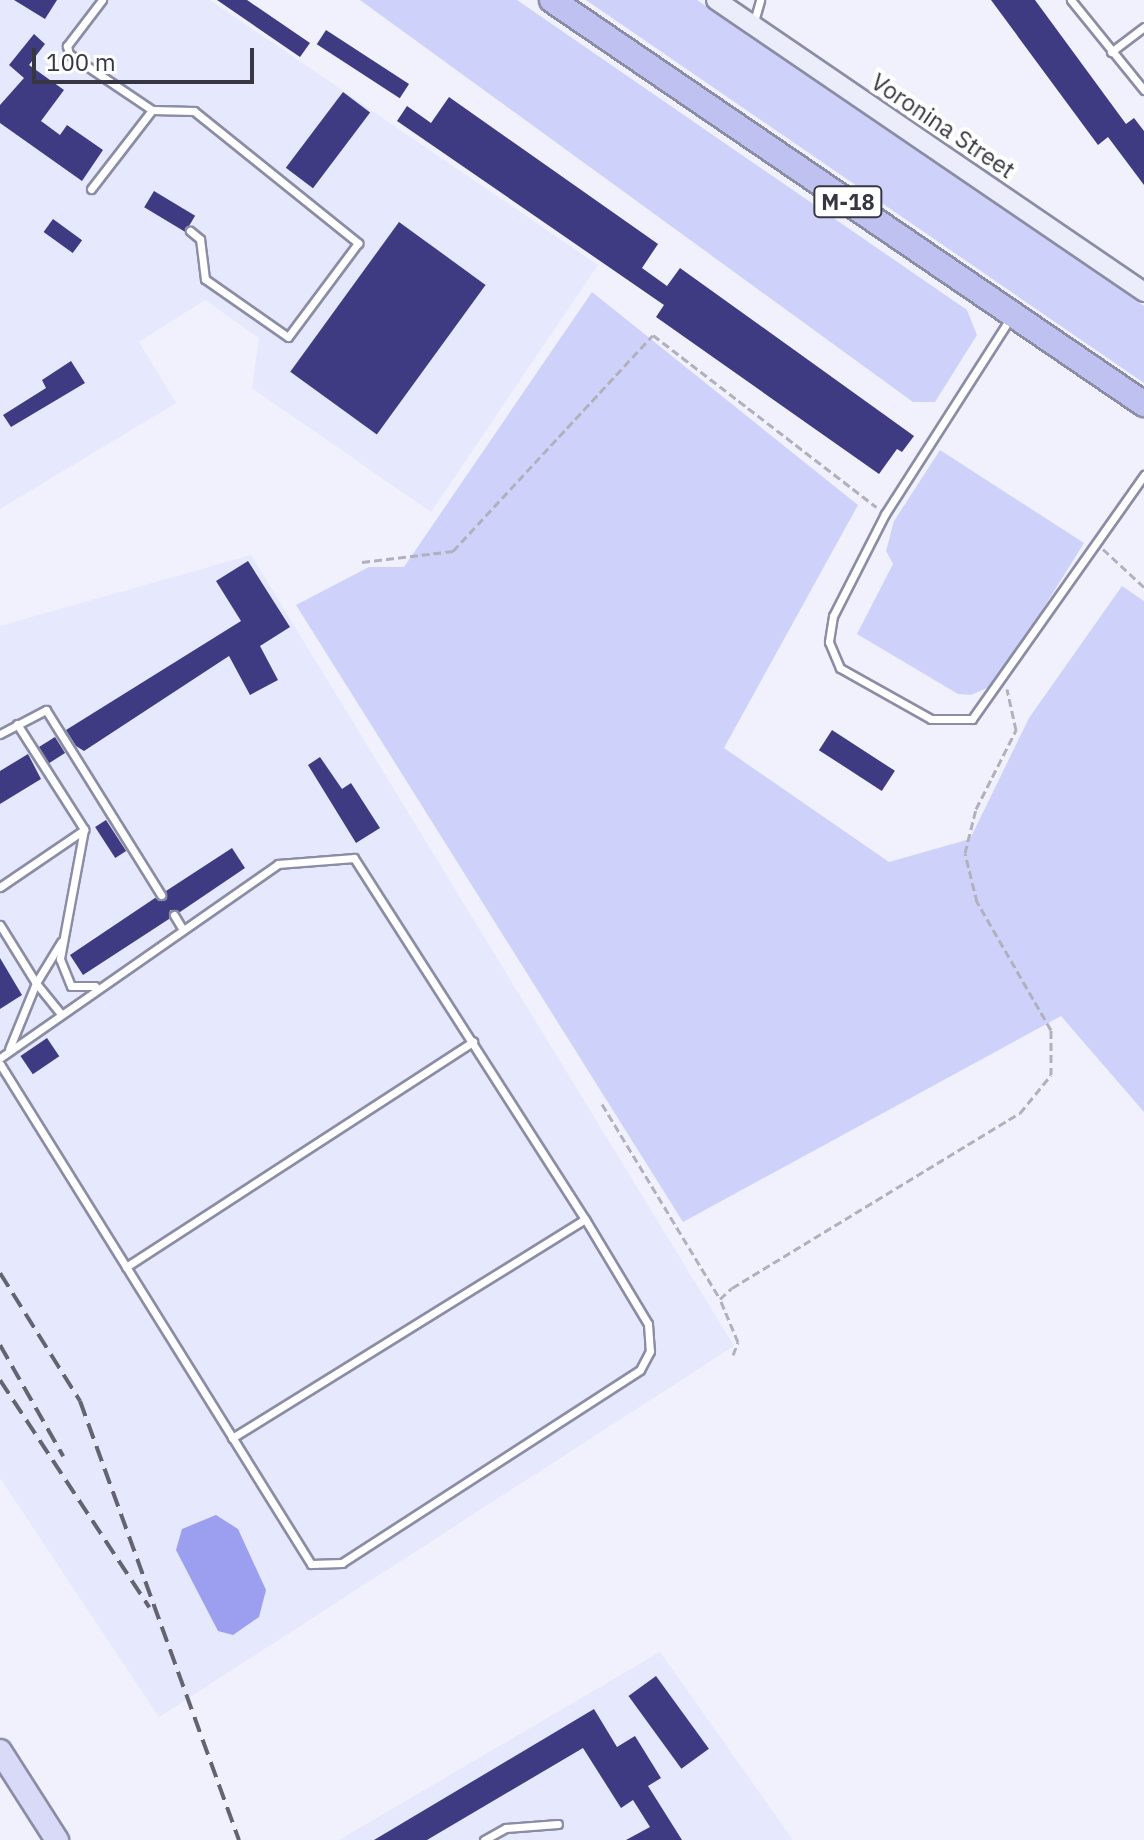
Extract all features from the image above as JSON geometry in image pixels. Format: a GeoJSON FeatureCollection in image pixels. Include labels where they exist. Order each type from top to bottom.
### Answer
{"type":"FeatureCollection","features":[{"type":"Feature","properties":{"kind":"highway","name":"М-18"},"geometry":{"type":"LineString","coordinates":[[552,0],[1144,404]]}},
{"type":"Feature","properties":{"kind":"main road"},"geometry":{"type":"LineString","coordinates":[[0,1751],[57,1840]]}},
{"type":"Feature","properties":{"kind":"street","name":"Voronina Street"},"geometry":{"type":"LineString","coordinates":[[716,0],[1144,292]]}},
{"type":"Feature","properties":{"kind":"lane"},"geometry":{"type":"LineString","coordinates":[[102,0],[67,50],[152,110],[194,111],[358,243],[288,337],[205,279],[200,239],[190,231]]}},
{"type":"Feature","properties":{"kind":"lane"},"geometry":{"type":"LineString","coordinates":[[753,25],[760,0]]}},
{"type":"Feature","properties":{"kind":"lane"},"geometry":{"type":"LineString","coordinates":[[1071,0],[1144,90]]}},
{"type":"Feature","properties":{"kind":"lane"},"geometry":{"type":"LineString","coordinates":[[1111,52],[1144,27]]}},
{"type":"Feature","properties":{"kind":"lane"},"geometry":{"type":"LineString","coordinates":[[91,189],[152,110]]}},
{"type":"Feature","properties":{"kind":"lane"},"geometry":{"type":"LineString","coordinates":[[1013,315],[885,514],[833,616],[829,642],[840,668],[931,719],[952,722],[972,719],[1005,682],[1144,475]]}},
{"type":"Feature","properties":{"kind":"lane"},"geometry":{"type":"LineString","coordinates":[[0,734],[46,710],[161,895]]}},
{"type":"Feature","properties":{"kind":"lane"},"geometry":{"type":"LineString","coordinates":[[17,724],[84,829],[62,940],[62,976],[71,986],[101,985]]}},
{"type":"Feature","properties":{"kind":"lane"},"geometry":{"type":"LineString","coordinates":[[0,887],[84,829]]}},
{"type":"Feature","properties":{"kind":"lane"},"geometry":{"type":"LineString","coordinates":[[0,1058],[278,864],[348,856],[473,1042],[585,1219],[648,1324],[650,1351],[640,1370],[342,1563],[311,1564],[0,1064]]}},
{"type":"Feature","properties":{"kind":"lane"},"geometry":{"type":"LineString","coordinates":[[174,915],[183,930]]}},
{"type":"Feature","properties":{"kind":"lane"},"geometry":{"type":"LineString","coordinates":[[0,925],[36,983],[61,1014]]}},
{"type":"Feature","properties":{"kind":"lane"},"geometry":{"type":"LineString","coordinates":[[8,1051],[36,983],[62,940]]}},
{"type":"Feature","properties":{"kind":"lane"},"geometry":{"type":"LineString","coordinates":[[126,1267],[473,1042]]}},
{"type":"Feature","properties":{"kind":"lane"},"geometry":{"type":"LineString","coordinates":[[232,1438],[585,1219]]}},
{"type":"Feature","properties":{"kind":"lane"},"geometry":{"type":"LineString","coordinates":[[484,1840],[506,1828],[558,1824]]}},
{"type":"Feature","properties":{"kind":"path"},"geometry":{"type":"LineString","coordinates":[[362,562],[453,551],[653,335],[885,514]]}},
{"type":"Feature","properties":{"kind":"path"},"geometry":{"type":"LineString","coordinates":[[1098,543],[1144,587]]}},
{"type":"Feature","properties":{"kind":"path"},"geometry":{"type":"LineString","coordinates":[[720,1299],[1043,1094],[1051,1075],[1051,1030],[977,902],[965,853],[976,809],[1016,730],[1005,682]]}},
{"type":"Feature","properties":{"kind":"path"},"geometry":{"type":"LineString","coordinates":[[602,1104],[720,1299],[738,1342],[733,1355]]}},
{"type":"Feature","properties":{"kind":"shaded area"},"geometry":{"type":"Polygon","coordinates":[[[0,0],[210,0],[598,265],[431,512],[252,388],[259,338],[205,300],[139,342],[176,403],[0,509],[0,0]]]}},
{"type":"Feature","properties":{"kind":"shaded area"},"geometry":{"type":"Polygon","coordinates":[[[360,0],[517,0],[967,310],[977,335],[935,402],[913,402],[360,0]]]}},
{"type":"Feature","properties":{"kind":"shaded area"},"geometry":{"type":"Polygon","coordinates":[[[586,0],[697,0],[825,86],[1144,306],[1144,383],[586,0]]]}},
{"type":"Feature","properties":{"kind":"shaded area"},"geometry":{"type":"Polygon","coordinates":[[[592,292],[858,505],[724,748],[889,862],[970,839],[1029,718],[1122,586],[1144,601],[1144,1112],[1061,1016],[683,1222],[296,605],[369,567],[404,567],[592,292]]]}},
{"type":"Feature","properties":{"kind":"shaded area"},"geometry":{"type":"Polygon","coordinates":[[[940,450],[1084,543],[996,684],[971,695],[958,694],[857,634],[893,564],[886,551],[894,521],[940,450]]]}},
{"type":"Feature","properties":{"kind":"shaded area"},"geometry":{"type":"Polygon","coordinates":[[[251,555],[734,1346],[159,1717],[0,1478],[0,626],[251,555]]]}},
{"type":"Feature","properties":{"kind":"shaded area"},"geometry":{"type":"Polygon","coordinates":[[[660,1652],[793,1840],[339,1840],[660,1652]]]}},
{"type":"Feature","properties":{"kind":"water"},"geometry":{"type":"Polygon","coordinates":[[[216,1515],[238,1529],[266,1590],[259,1617],[233,1635],[218,1631],[176,1550],[182,1529],[216,1515]]]}},
{"type":"Feature","properties":{"kind":"building"},"geometry":{"type":"Polygon","coordinates":[[[14,0],[57,0],[45,19],[14,0]]]}},
{"type":"Feature","properties":{"kind":"building"},"geometry":{"type":"Polygon","coordinates":[[[217,0],[247,0],[310,43],[300,57],[217,0]]]}},
{"type":"Feature","properties":{"kind":"building"},"geometry":{"type":"Polygon","coordinates":[[[991,0],[1035,0],[1126,124],[1134,118],[1144,131],[1144,185],[1108,137],[1098,145],[991,0]]]}},
{"type":"Feature","properties":{"kind":"building"},"geometry":{"type":"Polygon","coordinates":[[[326,30],[409,84],[400,98],[317,44],[326,30]]]}},
{"type":"Feature","properties":{"kind":"building"},"geometry":{"type":"Polygon","coordinates":[[[34,34],[45,44],[29,65],[64,90],[41,121],[60,135],[67,125],[103,150],[82,181],[0,123],[0,105],[24,78],[9,65],[34,34]]]}},
{"type":"Feature","properties":{"kind":"building"},"geometry":{"type":"Polygon","coordinates":[[[343,92],[370,112],[313,188],[286,168],[343,92]]]}},
{"type":"Feature","properties":{"kind":"building"},"geometry":{"type":"Polygon","coordinates":[[[449,97],[658,244],[642,268],[667,286],[680,268],[914,436],[902,452],[897,449],[879,474],[656,317],[664,305],[397,121],[407,106],[431,123],[449,97]]]}},
{"type":"Feature","properties":{"kind":"building"},"geometry":{"type":"Polygon","coordinates":[[[154,191],[195,216],[185,232],[144,207],[154,191]]]}},
{"type":"Feature","properties":{"kind":"building"},"geometry":{"type":"Polygon","coordinates":[[[53,219],[82,240],[73,253],[44,232],[53,219]]]}},
{"type":"Feature","properties":{"kind":"building"},"geometry":{"type":"Polygon","coordinates":[[[399,222],[486,285],[377,435],[290,372],[399,222]]]}},
{"type":"Feature","properties":{"kind":"building"},"geometry":{"type":"Polygon","coordinates":[[[71,361],[85,383],[11,427],[3,415],[46,388],[42,380],[71,361]]]}},
{"type":"Feature","properties":{"kind":"building"},"geometry":{"type":"Polygon","coordinates":[[[248,561],[290,627],[260,646],[278,680],[250,695],[229,656],[84,751],[76,746],[66,730],[241,621],[216,581],[248,561]]]}},
{"type":"Feature","properties":{"kind":"building"},"geometry":{"type":"Polygon","coordinates":[[[832,730],[895,771],[882,791],[819,750],[832,730]]]}},
{"type":"Feature","properties":{"kind":"building"},"geometry":{"type":"Polygon","coordinates":[[[55,737],[65,753],[49,763],[39,747],[55,737]]]}},
{"type":"Feature","properties":{"kind":"building"},"geometry":{"type":"Polygon","coordinates":[[[28,754],[41,779],[0,804],[0,771],[28,754]]]}},
{"type":"Feature","properties":{"kind":"building"},"geometry":{"type":"Polygon","coordinates":[[[320,757],[342,789],[351,783],[380,828],[356,843],[308,765],[320,757]]]}},
{"type":"Feature","properties":{"kind":"building"},"geometry":{"type":"Polygon","coordinates":[[[106,820],[126,851],[115,858],[95,827],[106,820]]]}},
{"type":"Feature","properties":{"kind":"building"},"geometry":{"type":"Polygon","coordinates":[[[232,848],[245,868],[180,912],[170,910],[169,919],[83,975],[70,955],[155,898],[165,900],[166,891],[232,848]]]}},
{"type":"Feature","properties":{"kind":"building"},"geometry":{"type":"Polygon","coordinates":[[[0,958],[22,995],[0,1009],[0,958]]]}},
{"type":"Feature","properties":{"kind":"building"},"geometry":{"type":"Polygon","coordinates":[[[47,1038],[59,1056],[33,1074],[20,1056],[47,1038]]]}},
{"type":"Feature","properties":{"kind":"building"},"geometry":{"type":"Polygon","coordinates":[[[656,1676],[709,1749],[681,1769],[628,1696],[656,1676]]]}},
{"type":"Feature","properties":{"kind":"building"},"geometry":{"type":"Polygon","coordinates":[[[594,1709],[617,1747],[635,1736],[661,1778],[648,1786],[682,1840],[626,1840],[650,1827],[633,1800],[621,1808],[583,1748],[427,1840],[374,1840],[594,1709]]]}},
{"type":"Feature","properties":{"kind":"railway"},"geometry":{"type":"LineString","coordinates":[[0,1273],[80,1401],[239,1840]]}},
{"type":"Feature","properties":{"kind":"railway"},"geometry":{"type":"LineString","coordinates":[[0,1345],[63,1456]]}},
{"type":"Feature","properties":{"kind":"railway"},"geometry":{"type":"LineString","coordinates":[[0,1380],[149,1607]]}}]}
